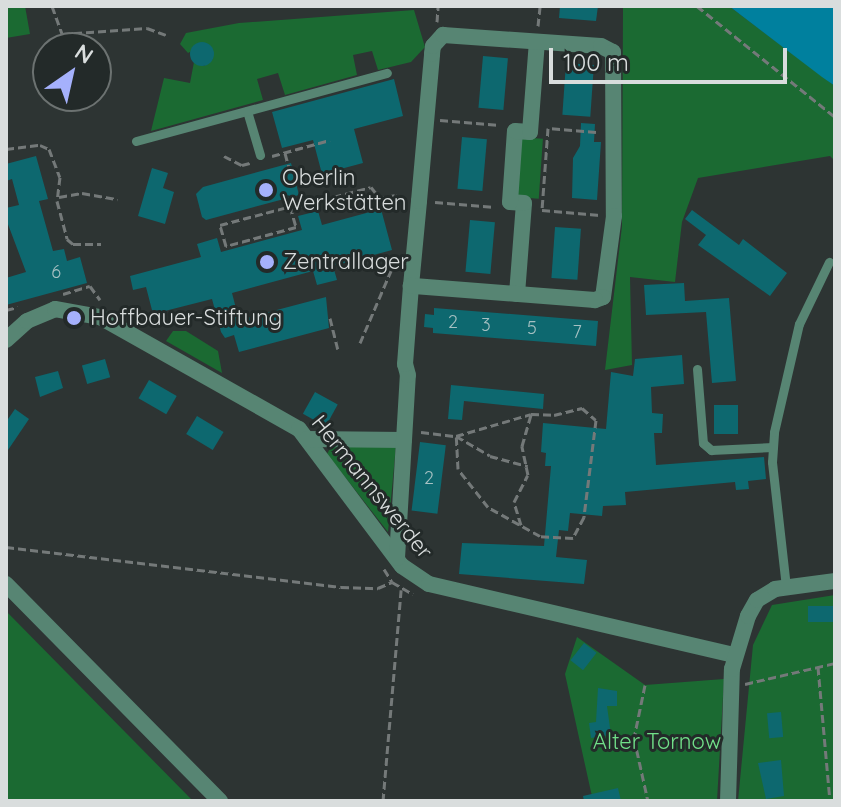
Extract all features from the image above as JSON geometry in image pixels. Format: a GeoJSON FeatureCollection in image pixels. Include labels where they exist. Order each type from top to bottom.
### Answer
{"type":"FeatureCollection","features":[{"type":"Feature","properties":{"kind":"street"},"geometry":{"type":"LineString","coordinates":[[397,558],[411,286],[426,119],[437,39],[601,46],[613,52],[616,134],[614,216],[603,297],[411,286]]}},
{"type":"Feature","properties":{"kind":"street"},"geometry":{"type":"LineString","coordinates":[[517,294],[524,203],[510,202],[515,131],[530,132],[537,42]]}},
{"type":"Feature","properties":{"kind":"street","name":"Hermannswerder"},"geometry":{"type":"LineString","coordinates":[[6,340],[41,313],[87,311],[299,429],[411,573],[466,594],[734,655]]}},
{"type":"Feature","properties":{"kind":"street"},"geometry":{"type":"LineString","coordinates":[[307,439],[405,435]]}},
{"type":"Feature","properties":{"kind":"street"},"geometry":{"type":"LineString","coordinates":[[728,801],[734,655],[757,600],[786,587],[835,581]]}},
{"type":"Feature","properties":{"kind":"street"},"geometry":{"type":"LineString","coordinates":[[6,584],[220,801]]}},
{"type":"Feature","properties":{"kind":"lane"},"geometry":{"type":"LineString","coordinates":[[136,141],[387,73]]}},
{"type":"Feature","properties":{"kind":"lane"},"geometry":{"type":"LineString","coordinates":[[247,111],[260,155]]}},
{"type":"Feature","properties":{"kind":"lane"},"geometry":{"type":"LineString","coordinates":[[786,587],[773,447],[786,365],[799,324],[829,262]]}},
{"type":"Feature","properties":{"kind":"lane"},"geometry":{"type":"LineString","coordinates":[[697,369],[703,443],[711,450],[773,447]]}},
{"type":"Feature","properties":{"kind":"path"},"geometry":{"type":"LineString","coordinates":[[52,6],[62,34],[147,28],[166,35]]}},
{"type":"Feature","properties":{"kind":"path"},"geometry":{"type":"LineString","coordinates":[[537,42],[540,6]]}},
{"type":"Feature","properties":{"kind":"path"},"geometry":{"type":"LineString","coordinates":[[697,6],[833,116],[835,108]]}},
{"type":"Feature","properties":{"kind":"path"},"geometry":{"type":"LineString","coordinates":[[426,119],[515,126],[515,131]]}},
{"type":"Feature","properties":{"kind":"path"},"geometry":{"type":"LineString","coordinates":[[614,216],[542,210],[548,128],[616,134]]}},
{"type":"Feature","properties":{"kind":"path"},"geometry":{"type":"LineString","coordinates":[[224,156],[242,165],[330,140]]}},
{"type":"Feature","properties":{"kind":"path"},"geometry":{"type":"LineString","coordinates":[[6,149],[40,145],[49,149],[60,177],[59,197],[67,239],[73,244],[101,244]]}},
{"type":"Feature","properties":{"kind":"path"},"geometry":{"type":"LineString","coordinates":[[285,153],[289,168]]}},
{"type":"Feature","properties":{"kind":"path"},"geometry":{"type":"LineString","coordinates":[[290,206],[296,227],[226,246],[220,225],[290,206],[371,187],[380,198],[399,197],[401,218]]}},
{"type":"Feature","properties":{"kind":"path"},"geometry":{"type":"LineString","coordinates":[[59,197],[82,193],[117,199]]}},
{"type":"Feature","properties":{"kind":"path"},"geometry":{"type":"LineString","coordinates":[[419,201],[509,208],[510,202]]}},
{"type":"Feature","properties":{"kind":"path"},"geometry":{"type":"LineString","coordinates":[[360,343],[398,254]]}},
{"type":"Feature","properties":{"kind":"path"},"geometry":{"type":"LineString","coordinates":[[330,318],[338,349]]}},
{"type":"Feature","properties":{"kind":"path"},"geometry":{"type":"LineString","coordinates":[[405,435],[456,436],[531,414],[554,415],[582,408],[596,420],[584,517],[573,538],[540,536],[474,493],[458,469],[456,436]]}},
{"type":"Feature","properties":{"kind":"path"},"geometry":{"type":"LineString","coordinates":[[522,526],[515,496],[528,466],[522,446],[531,414]]}},
{"type":"Feature","properties":{"kind":"path"},"geometry":{"type":"LineString","coordinates":[[456,436],[490,456],[528,466]]}},
{"type":"Feature","properties":{"kind":"path"},"geometry":{"type":"LineString","coordinates":[[6,547],[341,587],[378,588],[392,582]]}},
{"type":"Feature","properties":{"kind":"path"},"geometry":{"type":"LineString","coordinates":[[383,801],[401,588],[411,573]]}},
{"type":"Feature","properties":{"kind":"path"},"geometry":{"type":"LineString","coordinates":[[731,684],[835,663]]}},
{"type":"Feature","properties":{"kind":"path"},"geometry":{"type":"LineString","coordinates":[[818,667],[830,801]]}},
{"type":"Feature","properties":{"kind":"path"},"geometry":{"type":"LineString","coordinates":[[645,685],[634,738],[648,801]]}},
{"type":"Feature","properties":{"kind":"green space"},"geometry":{"type":"Polygon","coordinates":[[[6,6],[25,6],[30,34],[6,38],[6,6]]]}},
{"type":"Feature","properties":{"kind":"green space"},"geometry":{"type":"Polygon","coordinates":[[[623,6],[729,6],[835,86],[835,161],[830,156],[698,178],[682,222],[675,282],[630,277],[632,365],[605,370],[622,226],[623,6]]]}},
{"type":"Feature","properties":{"kind":"green space"},"geometry":{"type":"Polygon","coordinates":[[[414,10],[425,47],[411,62],[378,70],[372,51],[353,55],[357,75],[285,95],[278,73],[257,79],[263,100],[151,131],[164,78],[190,83],[194,62],[204,66],[213,59],[206,43],[188,53],[180,44],[186,33],[239,23],[414,10]]]}},
{"type":"Feature","properties":{"kind":"green space"},"geometry":{"type":"Polygon","coordinates":[[[517,137],[543,139],[539,199],[513,197],[517,137]]]}},
{"type":"Feature","properties":{"kind":"green space"},"geometry":{"type":"Polygon","coordinates":[[[173,331],[186,331],[218,351],[222,373],[166,341],[173,331]]]}},
{"type":"Feature","properties":{"kind":"green space"},"geometry":{"type":"Polygon","coordinates":[[[332,445],[396,445],[388,532],[327,454],[332,445]]]}},
{"type":"Feature","properties":{"kind":"green space","name":"Alter Tornow"},"geometry":{"type":"Polygon","coordinates":[[[835,595],[835,801],[738,801],[753,645],[772,605],[835,595]]]}},
{"type":"Feature","properties":{"kind":"green space"},"geometry":{"type":"Polygon","coordinates":[[[6,611],[193,801],[6,801],[6,611]]]}},
{"type":"Feature","properties":{"kind":"green space","name":"Alter Tornow"},"geometry":{"type":"Polygon","coordinates":[[[577,637],[645,685],[724,679],[717,801],[593,801],[565,674],[577,637]]]}},
{"type":"Feature","properties":{"kind":"water"},"geometry":{"type":"Polygon","coordinates":[[[729,6],[835,6],[835,86],[822,77],[729,6]]]}},
{"type":"Feature","properties":{"kind":"building"},"geometry":{"type":"Polygon","coordinates":[[[560,6],[598,6],[596,21],[559,18],[560,6]]]}},
{"type":"Feature","properties":{"kind":"building"},"geometry":{"type":"Polygon","coordinates":[[[202,42],[210,46],[214,54],[210,62],[202,66],[194,62],[190,54],[194,46],[202,42]]]}},
{"type":"Feature","properties":{"kind":"building"},"geometry":{"type":"Polygon","coordinates":[[[483,56],[508,58],[503,110],[478,108],[483,56]]]}},
{"type":"Feature","properties":{"kind":"building"},"geometry":{"type":"Polygon","coordinates":[[[566,63],[594,65],[590,117],[562,115],[566,63]]]}},
{"type":"Feature","properties":{"kind":"building"},"geometry":{"type":"Polygon","coordinates":[[[394,79],[403,116],[354,129],[363,163],[322,174],[313,140],[282,148],[272,112],[394,79]]]}},
{"type":"Feature","properties":{"kind":"building"},"geometry":{"type":"Polygon","coordinates":[[[581,123],[595,124],[594,142],[601,142],[597,200],[572,198],[573,158],[580,146],[581,123]]]}},
{"type":"Feature","properties":{"kind":"building"},"geometry":{"type":"Polygon","coordinates":[[[462,137],[487,139],[482,191],[457,189],[462,137]]]}},
{"type":"Feature","properties":{"kind":"building"},"geometry":{"type":"Polygon","coordinates":[[[36,156],[48,199],[39,201],[53,251],[64,249],[67,261],[80,257],[87,283],[6,305],[6,278],[26,272],[6,219],[6,208],[19,205],[12,179],[6,181],[6,164],[36,156]]]}},
{"type":"Feature","properties":{"kind":"building"},"geometry":{"type":"Polygon","coordinates":[[[291,163],[299,195],[206,220],[202,217],[196,194],[203,187],[291,163]]]}},
{"type":"Feature","properties":{"kind":"building"},"geometry":{"type":"Polygon","coordinates":[[[152,168],[168,173],[163,188],[174,192],[165,224],[138,216],[152,168]]]}},
{"type":"Feature","properties":{"kind":"building","name":"Zentrallager"},"geometry":{"type":"Polygon","coordinates":[[[381,209],[392,250],[333,266],[337,280],[317,285],[313,271],[232,293],[239,320],[326,297],[329,328],[239,352],[234,335],[225,338],[221,332],[212,299],[153,314],[146,287],[133,290],[130,276],[201,257],[197,244],[217,238],[221,252],[302,230],[298,216],[318,211],[322,225],[381,209]]]}},
{"type":"Feature","properties":{"kind":"building"},"geometry":{"type":"Polygon","coordinates":[[[692,210],[739,245],[743,239],[787,273],[770,296],[698,245],[706,235],[685,219],[692,210]]]}},
{"type":"Feature","properties":{"kind":"building"},"geometry":{"type":"Polygon","coordinates":[[[470,220],[495,222],[490,274],[465,272],[470,220]]]}},
{"type":"Feature","properties":{"kind":"building"},"geometry":{"type":"Polygon","coordinates":[[[555,227],[581,229],[577,280],[551,278],[555,227]]]}},
{"type":"Feature","properties":{"kind":"building"},"geometry":{"type":"Polygon","coordinates":[[[684,283],[685,301],[729,298],[736,381],[712,383],[706,312],[646,315],[644,285],[684,283]]]}},
{"type":"Feature","properties":{"kind":"building"},"geometry":{"type":"Polygon","coordinates":[[[434,308],[598,321],[596,346],[433,333],[433,328],[424,327],[425,314],[434,315],[434,308]]]}},
{"type":"Feature","properties":{"kind":"building"},"geometry":{"type":"Polygon","coordinates":[[[682,355],[684,384],[651,387],[652,413],[663,414],[662,433],[654,433],[656,465],[764,457],[766,479],[748,481],[749,489],[736,490],[735,482],[625,492],[626,505],[603,506],[602,516],[570,513],[568,531],[559,530],[556,557],[587,560],[584,584],[459,574],[462,543],[544,546],[551,466],[545,466],[546,453],[541,452],[543,423],[606,429],[611,372],[633,376],[635,359],[682,355]]]}},
{"type":"Feature","properties":{"kind":"building"},"geometry":{"type":"Polygon","coordinates":[[[105,359],[110,377],[87,384],[82,366],[105,359]]]}},
{"type":"Feature","properties":{"kind":"building"},"geometry":{"type":"Polygon","coordinates":[[[58,371],[63,388],[40,397],[35,377],[58,371]]]}},
{"type":"Feature","properties":{"kind":"building"},"geometry":{"type":"Polygon","coordinates":[[[149,380],[177,396],[166,414],[138,398],[149,380]]]}},
{"type":"Feature","properties":{"kind":"building"},"geometry":{"type":"Polygon","coordinates":[[[451,385],[544,394],[543,409],[464,401],[462,420],[448,419],[451,385]]]}},
{"type":"Feature","properties":{"kind":"building"},"geometry":{"type":"Polygon","coordinates":[[[315,392],[338,405],[326,426],[303,414],[315,392]]]}},
{"type":"Feature","properties":{"kind":"building"},"geometry":{"type":"Polygon","coordinates":[[[714,405],[738,405],[738,434],[714,434],[714,405]]]}},
{"type":"Feature","properties":{"kind":"building"},"geometry":{"type":"Polygon","coordinates":[[[15,409],[29,419],[6,453],[6,422],[15,409]]]}},
{"type":"Feature","properties":{"kind":"building"},"geometry":{"type":"Polygon","coordinates":[[[197,416],[224,432],[213,450],[186,434],[197,416]]]}},
{"type":"Feature","properties":{"kind":"building"},"geometry":{"type":"Polygon","coordinates":[[[420,442],[446,445],[437,514],[412,510],[420,442]]]}},
{"type":"Feature","properties":{"kind":"building"},"geometry":{"type":"Polygon","coordinates":[[[808,606],[835,606],[835,622],[808,622],[808,606]]]}},
{"type":"Feature","properties":{"kind":"building"},"geometry":{"type":"Polygon","coordinates":[[[584,643],[597,653],[583,670],[570,660],[584,643]]]}},
{"type":"Feature","properties":{"kind":"building"},"geometry":{"type":"Polygon","coordinates":[[[598,688],[617,691],[617,706],[607,706],[611,735],[591,738],[589,723],[596,722],[598,688]]]}},
{"type":"Feature","properties":{"kind":"building"},"geometry":{"type":"Polygon","coordinates":[[[781,712],[783,737],[769,738],[767,713],[781,712]]]}},
{"type":"Feature","properties":{"kind":"building"},"geometry":{"type":"Polygon","coordinates":[[[781,760],[784,796],[766,799],[758,763],[781,760]]]}},
{"type":"Feature","properties":{"kind":"building"},"geometry":{"type":"Polygon","coordinates":[[[618,788],[621,801],[584,801],[583,796],[618,788]]]}},
{"type":"Feature","properties":{"kind":"place","name":"Oberlin Werkstätten"},"geometry":{"type":"Point","coordinates":[266,190]}},
{"type":"Feature","properties":{"kind":"place","name":"Zentrallager"},"geometry":{"type":"Point","coordinates":[267,262]}},
{"type":"Feature","properties":{"kind":"place","name":"Hoffbauer-Stiftung"},"geometry":{"type":"Point","coordinates":[74,318]}}]}
